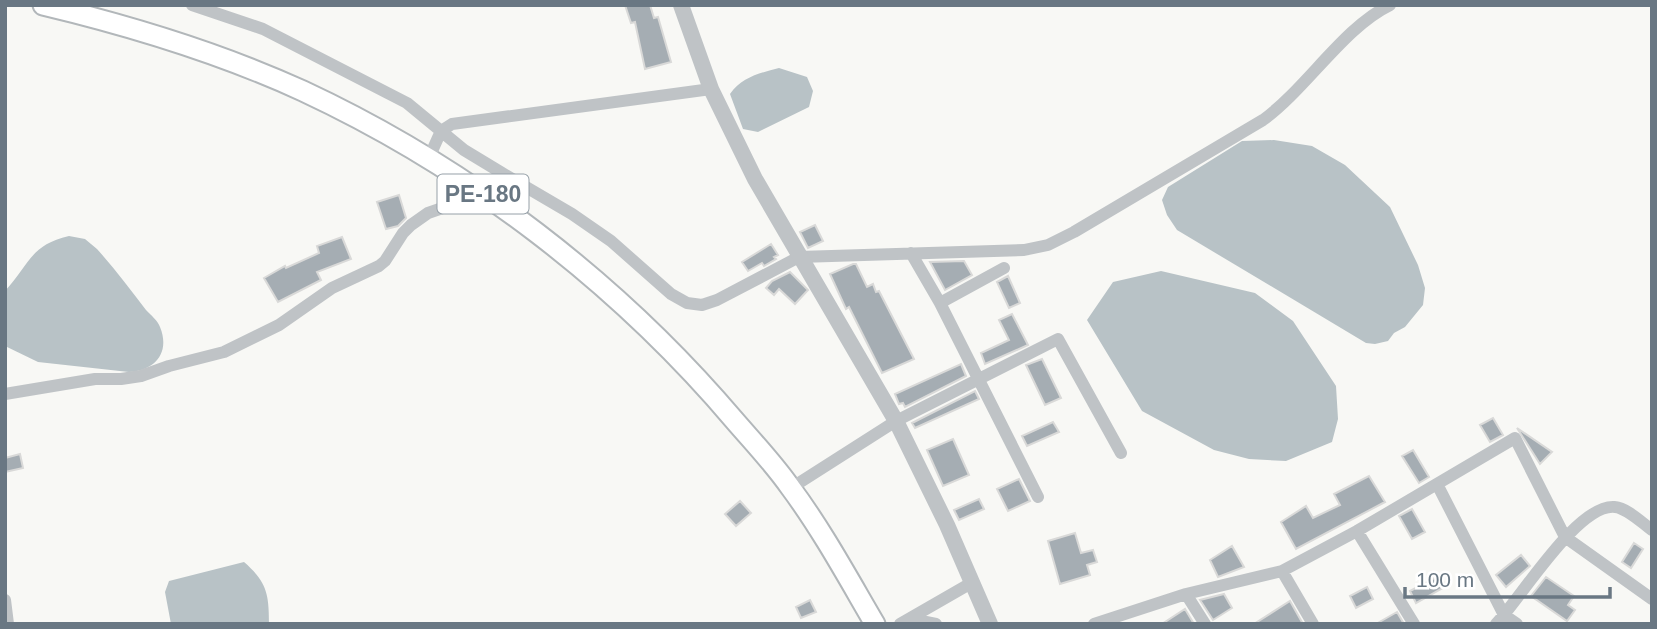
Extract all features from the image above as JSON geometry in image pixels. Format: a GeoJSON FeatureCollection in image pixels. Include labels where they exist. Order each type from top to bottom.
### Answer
{"type":"FeatureCollection","features":[{"type":"Feature","properties":{"kind":"main road","name":"PE-180"},"geometry":{"type":"LineString","coordinates":[[43,5],[108,21],[232,62],[302,91],[382,131],[483,194],[548,241],[619,299],[692,371],[791,488],[876,624]]}},
{"type":"Feature","properties":{"kind":"street"},"geometry":{"type":"LineString","coordinates":[[192,5],[263,29],[407,103],[464,150],[601,234],[671,294],[687,303],[702,305],[717,300],[799,257],[1024,250],[1048,245],[1270,115],[1355,31],[1390,5]]}},
{"type":"Feature","properties":{"kind":"street"},"geometry":{"type":"LineString","coordinates":[[681,5],[711,89],[755,179],[896,421],[973,582],[990,624]]}},
{"type":"Feature","properties":{"kind":"street"},"geometry":{"type":"LineString","coordinates":[[428,160],[441,131],[452,124],[711,89]]}},
{"type":"Feature","properties":{"kind":"street"},"geometry":{"type":"LineString","coordinates":[[5,394],[95,379],[141,376],[224,352],[279,325],[332,288],[379,266],[393,251],[403,233],[428,213],[483,194],[502,173]]}},
{"type":"Feature","properties":{"kind":"street"},"geometry":{"type":"LineString","coordinates":[[911,253],[940,303],[1038,497]]}},
{"type":"Feature","properties":{"kind":"street"},"geometry":{"type":"LineString","coordinates":[[940,303],[1004,268]]}},
{"type":"Feature","properties":{"kind":"street"},"geometry":{"type":"LineString","coordinates":[[791,488],[896,421],[1058,339],[1121,453]]}},
{"type":"Feature","properties":{"kind":"street"},"geometry":{"type":"LineString","coordinates":[[1097,623],[1186,594],[1282,571],[1357,531],[1515,438],[1565,537],[1652,599]]}},
{"type":"Feature","properties":{"kind":"street"},"geometry":{"type":"LineString","coordinates":[[1437,484],[1500,619],[1517,624]]}},
{"type":"Feature","properties":{"kind":"street"},"geometry":{"type":"LineString","coordinates":[[1500,619],[1565,537],[1592,513],[1614,507],[1621,508],[1652,530]]}},
{"type":"Feature","properties":{"kind":"street"},"geometry":{"type":"LineString","coordinates":[[1357,531],[1414,624]]}},
{"type":"Feature","properties":{"kind":"street"},"geometry":{"type":"LineString","coordinates":[[1282,571],[1313,624]]}},
{"type":"Feature","properties":{"kind":"street"},"geometry":{"type":"LineString","coordinates":[[906,621],[973,582]]}},
{"type":"Feature","properties":{"kind":"street"},"geometry":{"type":"LineString","coordinates":[[1186,594],[1205,624]]}},
{"type":"Feature","properties":{"kind":"street"},"geometry":{"type":"LineString","coordinates":[[5,600],[8,624]]}},
{"type":"Feature","properties":{"kind":"street"},"geometry":{"type":"LineString","coordinates":[[906,621],[936,624]]}},
{"type":"Feature","properties":{"kind":"shaded area"},"geometry":{"type":"Polygon","coordinates":[[[779,68],[807,77],[813,91],[809,107],[758,132],[743,129],[730,94],[746,80],[779,68]]]}},
{"type":"Feature","properties":{"kind":"shaded area"},"geometry":{"type":"Polygon","coordinates":[[[1274,140],[1312,146],[1345,165],[1390,207],[1418,265],[1425,288],[1423,305],[1405,327],[1394,333],[1388,341],[1366,343],[1177,230],[1167,215],[1162,200],[1168,187],[1242,141],[1274,140]]]}},
{"type":"Feature","properties":{"kind":"shaded area"},"geometry":{"type":"Polygon","coordinates":[[[69,236],[85,239],[97,249],[158,323],[163,337],[161,353],[158,359],[146,368],[129,372],[38,362],[5,346],[5,291],[38,250],[69,236]]]}},
{"type":"Feature","properties":{"kind":"shaded area"},"geometry":{"type":"Polygon","coordinates":[[[1161,271],[1255,293],[1293,321],[1336,386],[1338,419],[1332,442],[1286,461],[1249,459],[1214,450],[1142,411],[1087,320],[1113,282],[1161,271]]]}},
{"type":"Feature","properties":{"kind":"shaded area"},"geometry":{"type":"Polygon","coordinates":[[[244,562],[258,576],[265,589],[269,624],[171,624],[165,592],[169,581],[244,562]]]}},
{"type":"Feature","properties":{"kind":"building"},"geometry":{"type":"Polygon","coordinates":[[[625,5],[650,5],[654,18],[658,17],[671,62],[645,69],[635,22],[631,23],[625,5]]]}},
{"type":"Feature","properties":{"kind":"building"},"geometry":{"type":"Polygon","coordinates":[[[399,195],[406,218],[398,226],[386,229],[377,202],[399,195]]]}},
{"type":"Feature","properties":{"kind":"building"},"geometry":{"type":"Polygon","coordinates":[[[815,225],[823,241],[808,248],[800,232],[815,225]]]}},
{"type":"Feature","properties":{"kind":"building"},"geometry":{"type":"Polygon","coordinates":[[[342,237],[351,259],[317,272],[321,280],[278,302],[264,278],[285,266],[286,268],[319,253],[317,246],[342,237]]]}},
{"type":"Feature","properties":{"kind":"building"},"geometry":{"type":"Polygon","coordinates":[[[771,244],[778,255],[774,257],[776,259],[748,271],[742,262],[771,244]]]}},
{"type":"Feature","properties":{"kind":"building"},"geometry":{"type":"Polygon","coordinates":[[[964,261],[972,275],[945,290],[930,262],[964,261]]]}},
{"type":"Feature","properties":{"kind":"building"},"geometry":{"type":"Polygon","coordinates":[[[856,264],[867,287],[873,284],[876,292],[879,291],[914,359],[882,373],[849,307],[846,309],[830,274],[856,264]]]}},
{"type":"Feature","properties":{"kind":"building"},"geometry":{"type":"Polygon","coordinates":[[[790,272],[808,290],[795,304],[779,289],[774,295],[766,288],[772,281],[790,272]]]}},
{"type":"Feature","properties":{"kind":"building"},"geometry":{"type":"Polygon","coordinates":[[[1008,276],[1020,303],[1009,308],[997,282],[1008,276]]]}},
{"type":"Feature","properties":{"kind":"building"},"geometry":{"type":"Polygon","coordinates":[[[1012,314],[1028,345],[985,364],[981,353],[1009,340],[999,320],[1012,314]]]}},
{"type":"Feature","properties":{"kind":"building"},"geometry":{"type":"Polygon","coordinates":[[[1042,359],[1061,398],[1045,405],[1026,365],[1042,359]]]}},
{"type":"Feature","properties":{"kind":"building"},"geometry":{"type":"Polygon","coordinates":[[[961,364],[966,376],[905,407],[903,403],[899,404],[895,394],[961,364]]]}},
{"type":"Feature","properties":{"kind":"building"},"geometry":{"type":"Polygon","coordinates":[[[975,391],[979,399],[915,428],[912,423],[975,391]]]}},
{"type":"Feature","properties":{"kind":"building"},"geometry":{"type":"Polygon","coordinates":[[[1493,418],[1503,435],[1490,442],[1480,425],[1493,418]]]}},
{"type":"Feature","properties":{"kind":"building"},"geometry":{"type":"Polygon","coordinates":[[[1053,422],[1059,432],[1027,446],[1022,436],[1053,422]]]}},
{"type":"Feature","properties":{"kind":"building"},"geometry":{"type":"Polygon","coordinates":[[[1517,428],[1552,452],[1540,464],[1517,428]]]}},
{"type":"Feature","properties":{"kind":"building"},"geometry":{"type":"Polygon","coordinates":[[[953,439],[969,475],[943,486],[927,450],[953,439]]]}},
{"type":"Feature","properties":{"kind":"building"},"geometry":{"type":"Polygon","coordinates":[[[1413,450],[1429,477],[1419,483],[1402,456],[1413,450]]]}},
{"type":"Feature","properties":{"kind":"building"},"geometry":{"type":"Polygon","coordinates":[[[20,454],[23,468],[5,472],[5,458],[20,454]]]}},
{"type":"Feature","properties":{"kind":"building"},"geometry":{"type":"Polygon","coordinates":[[[1369,476],[1385,502],[1296,549],[1281,522],[1306,506],[1313,518],[1340,505],[1334,494],[1369,476]]]}},
{"type":"Feature","properties":{"kind":"building"},"geometry":{"type":"Polygon","coordinates":[[[1019,479],[1030,501],[1008,511],[997,489],[1019,479]]]}},
{"type":"Feature","properties":{"kind":"building"},"geometry":{"type":"Polygon","coordinates":[[[979,499],[984,509],[959,520],[954,510],[979,499]]]}},
{"type":"Feature","properties":{"kind":"building"},"geometry":{"type":"Polygon","coordinates":[[[740,501],[751,513],[736,526],[725,514],[740,501]]]}},
{"type":"Feature","properties":{"kind":"building"},"geometry":{"type":"Polygon","coordinates":[[[1412,509],[1425,532],[1412,539],[1399,516],[1412,509]]]}},
{"type":"Feature","properties":{"kind":"building"},"geometry":{"type":"Polygon","coordinates":[[[1075,533],[1081,553],[1093,550],[1097,562],[1087,565],[1090,575],[1060,584],[1048,541],[1075,533]]]}},
{"type":"Feature","properties":{"kind":"building"},"geometry":{"type":"Polygon","coordinates":[[[1634,543],[1643,549],[1631,568],[1622,562],[1634,543]]]}},
{"type":"Feature","properties":{"kind":"building"},"geometry":{"type":"Polygon","coordinates":[[[1232,546],[1244,567],[1218,577],[1210,560],[1232,546]]]}},
{"type":"Feature","properties":{"kind":"building"},"geometry":{"type":"Polygon","coordinates":[[[1521,555],[1530,566],[1506,587],[1496,575],[1521,555]]]}},
{"type":"Feature","properties":{"kind":"building"},"geometry":{"type":"Polygon","coordinates":[[[1440,575],[1446,586],[1416,603],[1410,591],[1440,575]]]}},
{"type":"Feature","properties":{"kind":"building"},"geometry":{"type":"Polygon","coordinates":[[[1546,577],[1574,596],[1568,605],[1575,610],[1567,621],[1531,596],[1546,577]]]}},
{"type":"Feature","properties":{"kind":"building"},"geometry":{"type":"Polygon","coordinates":[[[1367,587],[1373,599],[1356,608],[1350,596],[1367,587]]]}},
{"type":"Feature","properties":{"kind":"building"},"geometry":{"type":"Polygon","coordinates":[[[1224,594],[1232,608],[1213,620],[1200,600],[1224,594]]]}},
{"type":"Feature","properties":{"kind":"building"},"geometry":{"type":"Polygon","coordinates":[[[810,600],[816,612],[801,618],[796,607],[810,600]]]}},
{"type":"Feature","properties":{"kind":"building"},"geometry":{"type":"Polygon","coordinates":[[[1290,601],[1303,624],[1254,624],[1290,601]]]}},
{"type":"Feature","properties":{"kind":"building"},"geometry":{"type":"Polygon","coordinates":[[[1185,609],[1194,624],[1162,624],[1185,609]]]}},
{"type":"Feature","properties":{"kind":"building"},"geometry":{"type":"Polygon","coordinates":[[[1397,612],[1404,624],[1376,624],[1397,612]]]}}]}
